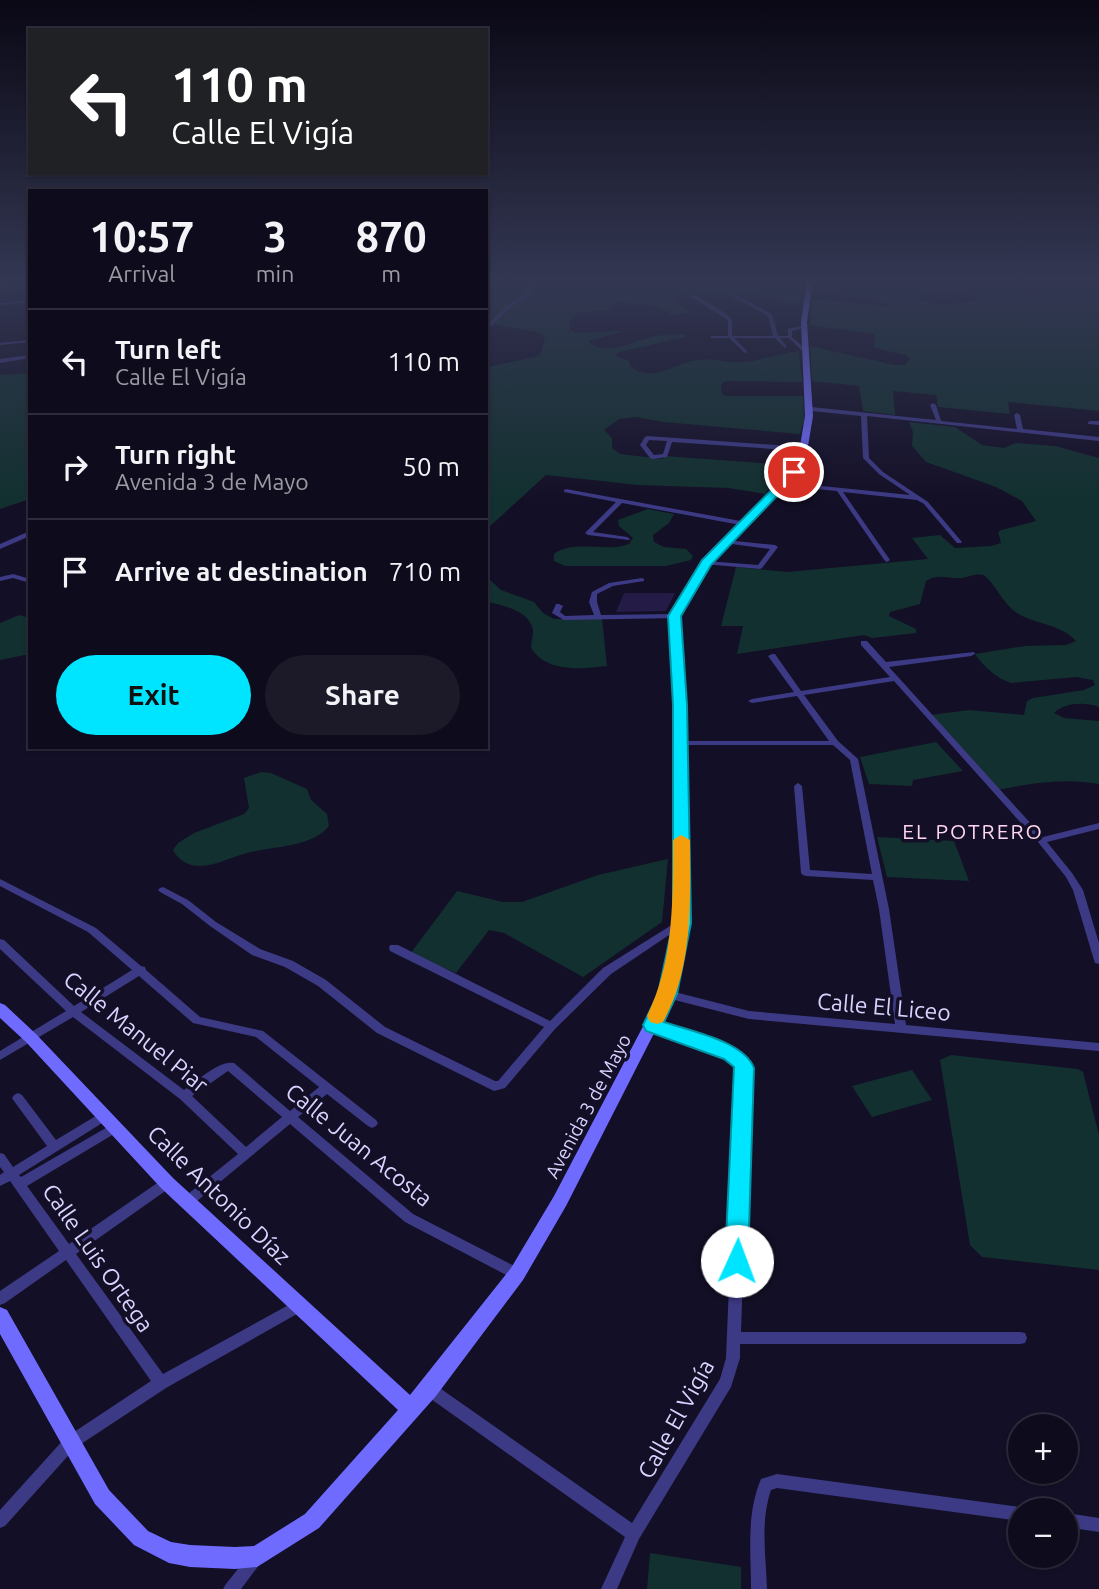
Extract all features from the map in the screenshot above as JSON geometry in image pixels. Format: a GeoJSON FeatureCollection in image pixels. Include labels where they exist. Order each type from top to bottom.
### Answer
{"type":"FeatureCollection","features":[{"type":"Feature","properties":{"kind":"street"},"geometry":{"type":"LineString","coordinates":[[559,606],[556,613],[564,618],[675,616],[706,563],[794,472],[808,437],[811,409],[807,354]]}},
{"type":"Feature","properties":{"kind":"street"},"geometry":{"type":"LineString","coordinates":[[0,361],[28,356]]}},
{"type":"Feature","properties":{"kind":"street"},"geometry":{"type":"LineString","coordinates":[[933,405],[939,422]]}},
{"type":"Feature","properties":{"kind":"street"},"geometry":{"type":"LineString","coordinates":[[811,409],[1099,439]]}},
{"type":"Feature","properties":{"kind":"street"},"geometry":{"type":"LineString","coordinates":[[864,414],[866,458],[881,473],[920,498],[959,542]]}},
{"type":"Feature","properties":{"kind":"street"},"geometry":{"type":"LineString","coordinates":[[1017,415],[1020,431]]}},
{"type":"Feature","properties":{"kind":"street"},"geometry":{"type":"LineString","coordinates":[[1090,423],[1099,423]]}},
{"type":"Feature","properties":{"kind":"street"},"geometry":{"type":"LineString","coordinates":[[670,440],[665,456],[661,458],[652,457],[643,445],[645,439],[670,440],[804,449]]}},
{"type":"Feature","properties":{"kind":"street"},"geometry":{"type":"LineString","coordinates":[[783,484],[840,492],[920,498]]}},
{"type":"Feature","properties":{"kind":"street"},"geometry":{"type":"LineString","coordinates":[[566,491],[746,524]]}},
{"type":"Feature","properties":{"kind":"street"},"geometry":{"type":"LineString","coordinates":[[840,492],[887,560]]}},
{"type":"Feature","properties":{"kind":"street"},"geometry":{"type":"LineString","coordinates":[[621,501],[588,533],[627,539]]}},
{"type":"Feature","properties":{"kind":"street"},"geometry":{"type":"LineString","coordinates":[[0,547],[28,534]]}},
{"type":"Feature","properties":{"kind":"street"},"geometry":{"type":"LineString","coordinates":[[706,563],[760,567],[775,547],[726,542]]}},
{"type":"Feature","properties":{"kind":"street"},"geometry":{"type":"LineString","coordinates":[[0,579],[13,576],[28,580]]}},
{"type":"Feature","properties":{"kind":"street"},"geometry":{"type":"LineString","coordinates":[[598,618],[593,602],[594,593],[611,584],[642,580]]}},
{"type":"Feature","properties":{"kind":"street","name":"Avenida 3 de Mayo"},"geometry":{"type":"LineString","coordinates":[[257,1556],[312,1521],[429,1388],[517,1274],[560,1201],[667,994],[682,923],[681,743],[675,616]]}},
{"type":"Feature","properties":{"kind":"street"},"geometry":{"type":"LineString","coordinates":[[864,643],[1041,840],[1078,890],[1099,960]]}},
{"type":"Feature","properties":{"kind":"street"},"geometry":{"type":"LineString","coordinates":[[884,665],[971,654]]}},
{"type":"Feature","properties":{"kind":"street"},"geometry":{"type":"LineString","coordinates":[[772,656],[835,743],[854,759],[877,877],[901,1029]]}},
{"type":"Feature","properties":{"kind":"street"},"geometry":{"type":"LineString","coordinates":[[752,701],[895,678]]}},
{"type":"Feature","properties":{"kind":"street"},"geometry":{"type":"LineString","coordinates":[[681,743],[835,743]]}},
{"type":"Feature","properties":{"kind":"street"},"geometry":{"type":"LineString","coordinates":[[799,786],[806,873],[877,877]]}},
{"type":"Feature","properties":{"kind":"street"},"geometry":{"type":"LineString","coordinates":[[1041,840],[1099,826]]}},
{"type":"Feature","properties":{"kind":"street"},"geometry":{"type":"LineString","coordinates":[[0,882],[92,930],[141,970],[191,1017],[259,1034],[372,1122]]}},
{"type":"Feature","properties":{"kind":"street"},"geometry":{"type":"LineString","coordinates":[[163,890],[256,952],[289,964],[323,983],[381,1030],[494,1086],[502,1086],[551,1026],[607,971],[682,923]]}},
{"type":"Feature","properties":{"kind":"street","name":"Calle Manuel Piar"},"geometry":{"type":"LineString","coordinates":[[0,943],[75,1013],[184,1096],[245,1153]]}},
{"type":"Feature","properties":{"kind":"street"},"geometry":{"type":"LineString","coordinates":[[394,948],[551,1026]]}},
{"type":"Feature","properties":{"kind":"street"},"geometry":{"type":"LineString","coordinates":[[0,1056],[75,1013],[141,970]]}},
{"type":"Feature","properties":{"kind":"street","name":"Calle El Liceo"},"geometry":{"type":"LineString","coordinates":[[667,994],[749,1015],[1099,1047]]}},
{"type":"Feature","properties":{"kind":"street","name":"Calle Antonio Díaz"},"geometry":{"type":"LineString","coordinates":[[0,1009],[31,1038],[167,1183],[411,1409]]}},
{"type":"Feature","properties":{"kind":"street","name":"Calle El Vigía"},"geometry":{"type":"LineString","coordinates":[[609,1589],[634,1534],[726,1382],[733,1358],[744,1068],[742,1062],[731,1053],[652,1025]]}},
{"type":"Feature","properties":{"kind":"street","name":"Calle Juan Acosta"},"geometry":{"type":"LineString","coordinates":[[184,1096],[230,1066],[410,1218],[517,1274]]}},
{"type":"Feature","properties":{"kind":"street"},"geometry":{"type":"LineString","coordinates":[[187,1202],[326,1088]]}},
{"type":"Feature","properties":{"kind":"street"},"geometry":{"type":"LineString","coordinates":[[18,1098],[55,1147]]}},
{"type":"Feature","properties":{"kind":"street"},"geometry":{"type":"LineString","coordinates":[[16,1179],[55,1147],[109,1122]]}},
{"type":"Feature","properties":{"kind":"street"},"geometry":{"type":"LineString","coordinates":[[0,1181],[16,1179],[109,1122]]}},
{"type":"Feature","properties":{"kind":"street","name":"Calle Luis Ortega"},"geometry":{"type":"LineString","coordinates":[[0,1158],[162,1384]]}},
{"type":"Feature","properties":{"kind":"street"},"geometry":{"type":"LineString","coordinates":[[0,1299],[167,1183]]}},
{"type":"Feature","properties":{"kind":"street"},"geometry":{"type":"LineString","coordinates":[[0,1521],[70,1443],[162,1384],[299,1306]]}},
{"type":"Feature","properties":{"kind":"street"},"geometry":{"type":"LineString","coordinates":[[0,1316],[102,1497],[141,1538],[169,1552],[190,1556],[257,1556]]}},
{"type":"Feature","properties":{"kind":"street"},"geometry":{"type":"LineString","coordinates":[[733,1338],[1020,1338]]}},
{"type":"Feature","properties":{"kind":"street"},"geometry":{"type":"LineString","coordinates":[[429,1388],[634,1534]]}},
{"type":"Feature","properties":{"kind":"street"},"geometry":{"type":"LineString","coordinates":[[760,1589],[758,1522],[761,1495],[766,1484],[777,1481],[1008,1512]]}},
{"type":"Feature","properties":{"kind":"street"},"geometry":{"type":"LineString","coordinates":[[1078,1522],[1099,1525]]}},
{"type":"Feature","properties":{"kind":"street"},"geometry":{"type":"LineString","coordinates":[[231,1589],[257,1556]]}},
{"type":"Feature","properties":{"kind":"green space"},"geometry":{"type":"Polygon","coordinates":[[[540,354],[616,354],[629,361],[631,367],[648,374],[697,360],[745,362],[781,354],[799,354],[802,382],[725,381],[721,385],[722,394],[727,396],[803,396],[804,420],[800,434],[663,422],[636,417],[619,419],[604,430],[612,438],[612,448],[620,454],[663,459],[665,456],[788,465],[765,494],[729,488],[638,485],[546,475],[488,528],[488,367],[540,354]]]}},
{"type":"Feature","properties":{"kind":"green space"},"geometry":{"type":"Polygon","coordinates":[[[810,354],[846,354],[894,365],[905,365],[910,359],[901,354],[1099,354],[1099,411],[1008,402],[1010,414],[938,407],[936,395],[893,391],[895,415],[863,411],[859,386],[812,381],[810,354]]]}},
{"type":"Feature","properties":{"kind":"green space"},"geometry":{"type":"Polygon","coordinates":[[[28,373],[28,500],[0,509],[0,375],[28,373]]]}},
{"type":"Feature","properties":{"kind":"green space"},"geometry":{"type":"Polygon","coordinates":[[[909,422],[955,427],[982,445],[1004,448],[1016,443],[1055,446],[1099,458],[1099,707],[1075,704],[1054,713],[1064,718],[1099,721],[1099,784],[1049,782],[998,790],[930,715],[969,710],[1024,715],[1027,701],[1033,698],[1084,690],[1095,685],[1093,680],[1076,677],[1011,683],[986,668],[975,654],[1025,646],[1066,645],[1076,641],[1063,631],[1017,613],[984,575],[931,579],[926,581],[920,604],[890,612],[889,616],[916,629],[916,633],[872,638],[864,635],[737,654],[743,626],[721,626],[736,567],[787,572],[928,559],[912,538],[940,535],[955,548],[991,546],[1001,543],[998,532],[1001,530],[1036,521],[1022,501],[996,487],[926,462],[912,446],[913,432],[909,422]]]}},
{"type":"Feature","properties":{"kind":"green space"},"geometry":{"type":"Polygon","coordinates":[[[648,509],[674,514],[669,523],[653,535],[654,542],[664,547],[686,549],[693,556],[691,560],[666,566],[565,566],[554,561],[554,554],[571,547],[629,544],[633,538],[619,526],[618,520],[648,509]]]}},
{"type":"Feature","properties":{"kind":"green space"},"geometry":{"type":"Polygon","coordinates":[[[488,578],[501,590],[534,602],[543,613],[554,619],[602,619],[607,666],[566,668],[546,662],[531,648],[533,631],[527,618],[501,605],[488,602],[488,578]]]}},
{"type":"Feature","properties":{"kind":"green space"},"geometry":{"type":"Polygon","coordinates":[[[19,615],[28,617],[28,654],[0,660],[0,623],[19,615]]]}},
{"type":"Feature","properties":{"kind":"green space"},"geometry":{"type":"Polygon","coordinates":[[[936,742],[963,771],[913,780],[912,786],[869,784],[860,757],[936,742]]]}},
{"type":"Feature","properties":{"kind":"green space"},"geometry":{"type":"Polygon","coordinates":[[[261,772],[271,773],[307,789],[311,800],[327,814],[329,826],[312,839],[247,853],[211,865],[191,865],[178,857],[173,850],[178,843],[194,833],[244,814],[249,808],[244,778],[261,772]]]}},
{"type":"Feature","properties":{"kind":"green space"},"geometry":{"type":"Polygon","coordinates":[[[877,837],[954,841],[969,881],[887,877],[877,837]]]}},
{"type":"Feature","properties":{"kind":"green space"},"geometry":{"type":"Polygon","coordinates":[[[668,859],[662,922],[583,977],[504,933],[489,930],[456,973],[410,954],[457,891],[503,902],[522,902],[598,875],[668,859]]]}},
{"type":"Feature","properties":{"kind":"green space"},"geometry":{"type":"Polygon","coordinates":[[[951,1055],[1078,1069],[1083,1072],[1099,1135],[1099,1270],[982,1257],[970,1245],[940,1060],[951,1055]]]}},
{"type":"Feature","properties":{"kind":"green space"},"geometry":{"type":"Polygon","coordinates":[[[912,1070],[932,1100],[872,1117],[852,1086],[912,1070]]]}},
{"type":"Feature","properties":{"kind":"green space"},"geometry":{"type":"Polygon","coordinates":[[[650,1553],[741,1567],[741,1589],[647,1589],[650,1553]]]}},
{"type":"Feature","properties":{"kind":"building"},"geometry":{"type":"Polygon","coordinates":[[[624,593],[675,593],[666,611],[616,612],[624,593]]]}},
{"type":"Feature","properties":{"kind":"slow traffic"},"geometry":{"type":"LineString","coordinates":[[657,1016],[667,994],[682,923],[681,840]]}},
{"type":"Feature","properties":{"kind":"district","name":"EL POTRERO"},"geometry":{"type":"Point","coordinates":[973,832]}},
{"type":"Feature","properties":{"kind":"route"},"geometry":{"type":"LineString","coordinates":[[737,1261],[744,1068],[742,1062],[731,1053],[652,1025],[667,994],[682,923],[680,705],[675,616],[706,563],[794,472]]}}]}
